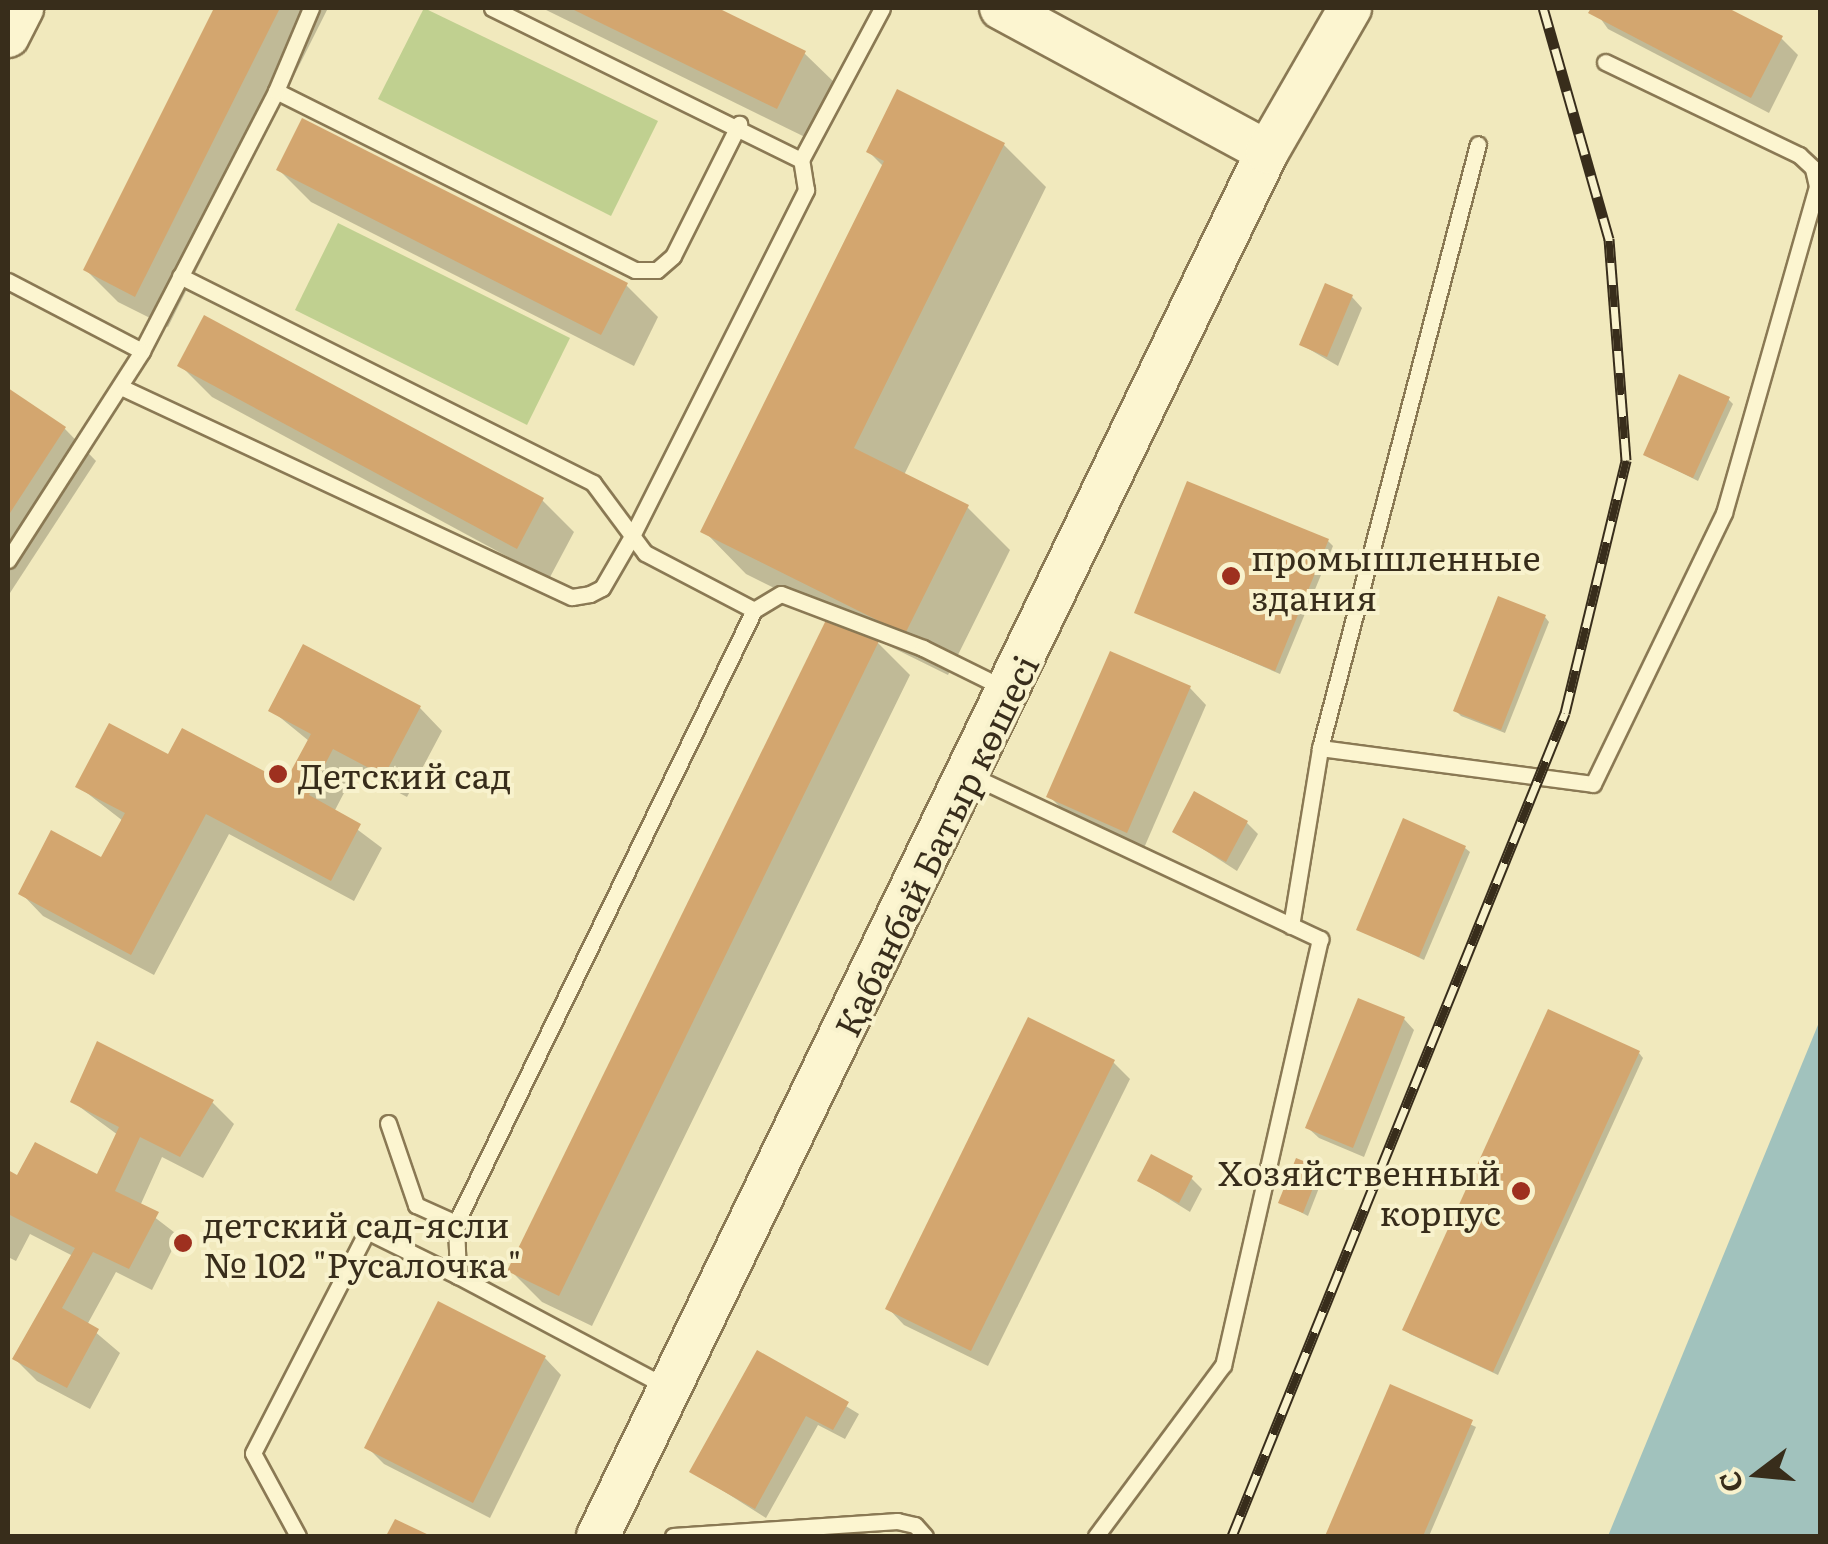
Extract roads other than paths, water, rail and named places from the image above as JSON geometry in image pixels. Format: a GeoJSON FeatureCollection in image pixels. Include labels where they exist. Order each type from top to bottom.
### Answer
{"type":"FeatureCollection","features":[{"type":"Feature","properties":{"kind":"main road"},"geometry":{"type":"LineString","coordinates":[[8,36],[22,8]]}},
{"type":"Feature","properties":{"kind":"main road"},"geometry":{"type":"LineString","coordinates":[[1001,8],[1267,152]]}},
{"type":"Feature","properties":{"kind":"main road","name":"Қабанбай Батыр көшесі"},"geometry":{"type":"LineString","coordinates":[[598,1536],[970,775],[1267,152],[1350,8]]}},
{"type":"Feature","properties":{"kind":"lane"},"geometry":{"type":"LineString","coordinates":[[8,560],[123,388],[276,91],[311,8]]}},
{"type":"Feature","properties":{"kind":"lane"},"geometry":{"type":"LineString","coordinates":[[492,8],[740,124],[801,160]]}},
{"type":"Feature","properties":{"kind":"lane"},"geometry":{"type":"LineString","coordinates":[[123,388],[572,597],[602,588],[632,538],[806,190],[801,160],[882,8]]}},
{"type":"Feature","properties":{"kind":"lane"},"geometry":{"type":"LineString","coordinates":[[1320,748],[1593,784],[1724,512],[1817,186],[1812,168],[1799,155],[1605,62]]}},
{"type":"Feature","properties":{"kind":"lane"},"geometry":{"type":"LineString","coordinates":[[276,91],[635,270],[657,270],[673,256],[740,124]]}},
{"type":"Feature","properties":{"kind":"lane"},"geometry":{"type":"LineString","coordinates":[[1292,926],[1320,748],[1478,144]]}},
{"type":"Feature","properties":{"kind":"lane"},"geometry":{"type":"LineString","coordinates":[[180,276],[593,482],[645,553],[754,610]]}},
{"type":"Feature","properties":{"kind":"lane"},"geometry":{"type":"LineString","coordinates":[[8,281],[142,352]]}},
{"type":"Feature","properties":{"kind":"lane"},"geometry":{"type":"LineString","coordinates":[[458,1276],[456,1223],[754,610],[781,594],[923,648],[1009,690]]}},
{"type":"Feature","properties":{"kind":"lane"},"geometry":{"type":"LineString","coordinates":[[970,775],[1320,939],[1223,1365],[1096,1536]]}},
{"type":"Feature","properties":{"kind":"lane"},"geometry":{"type":"LineString","coordinates":[[388,1122],[416,1206],[456,1223]]}},
{"type":"Feature","properties":{"kind":"lane"},"geometry":{"type":"LineString","coordinates":[[298,1536],[253,1453],[367,1231],[672,1390]]}},
{"type":"Feature","properties":{"kind":"lane"},"geometry":{"type":"LineString","coordinates":[[673,1536],[896,1520],[915,1525],[925,1536]]}},
{"type":"Feature","properties":{"kind":"water"},"geometry":{"type":"Polygon","coordinates":[[[1820,1020],[1820,1536],[1608,1536],[1820,1020]]]}},
{"type":"Feature","properties":{"kind":"railway"},"geometry":{"type":"LineString","coordinates":[[1232,1536],[1565,713],[1626,460],[1609,239],[1543,8]]}},
{"type":"Feature","properties":{"kind":"place","name":"промышленные здания"},"geometry":{"type":"Point","coordinates":[1231,576]}},
{"type":"Feature","properties":{"kind":"place","name":"Детский сад"},"geometry":{"type":"Point","coordinates":[278,774]}},
{"type":"Feature","properties":{"kind":"place","name":"Хозяйственный корпус"},"geometry":{"type":"Point","coordinates":[1521,1191]}},
{"type":"Feature","properties":{"kind":"place","name":"детский сад-ясли № 102 \"Русалочка\""},"geometry":{"type":"Point","coordinates":[183,1243]}}]}
